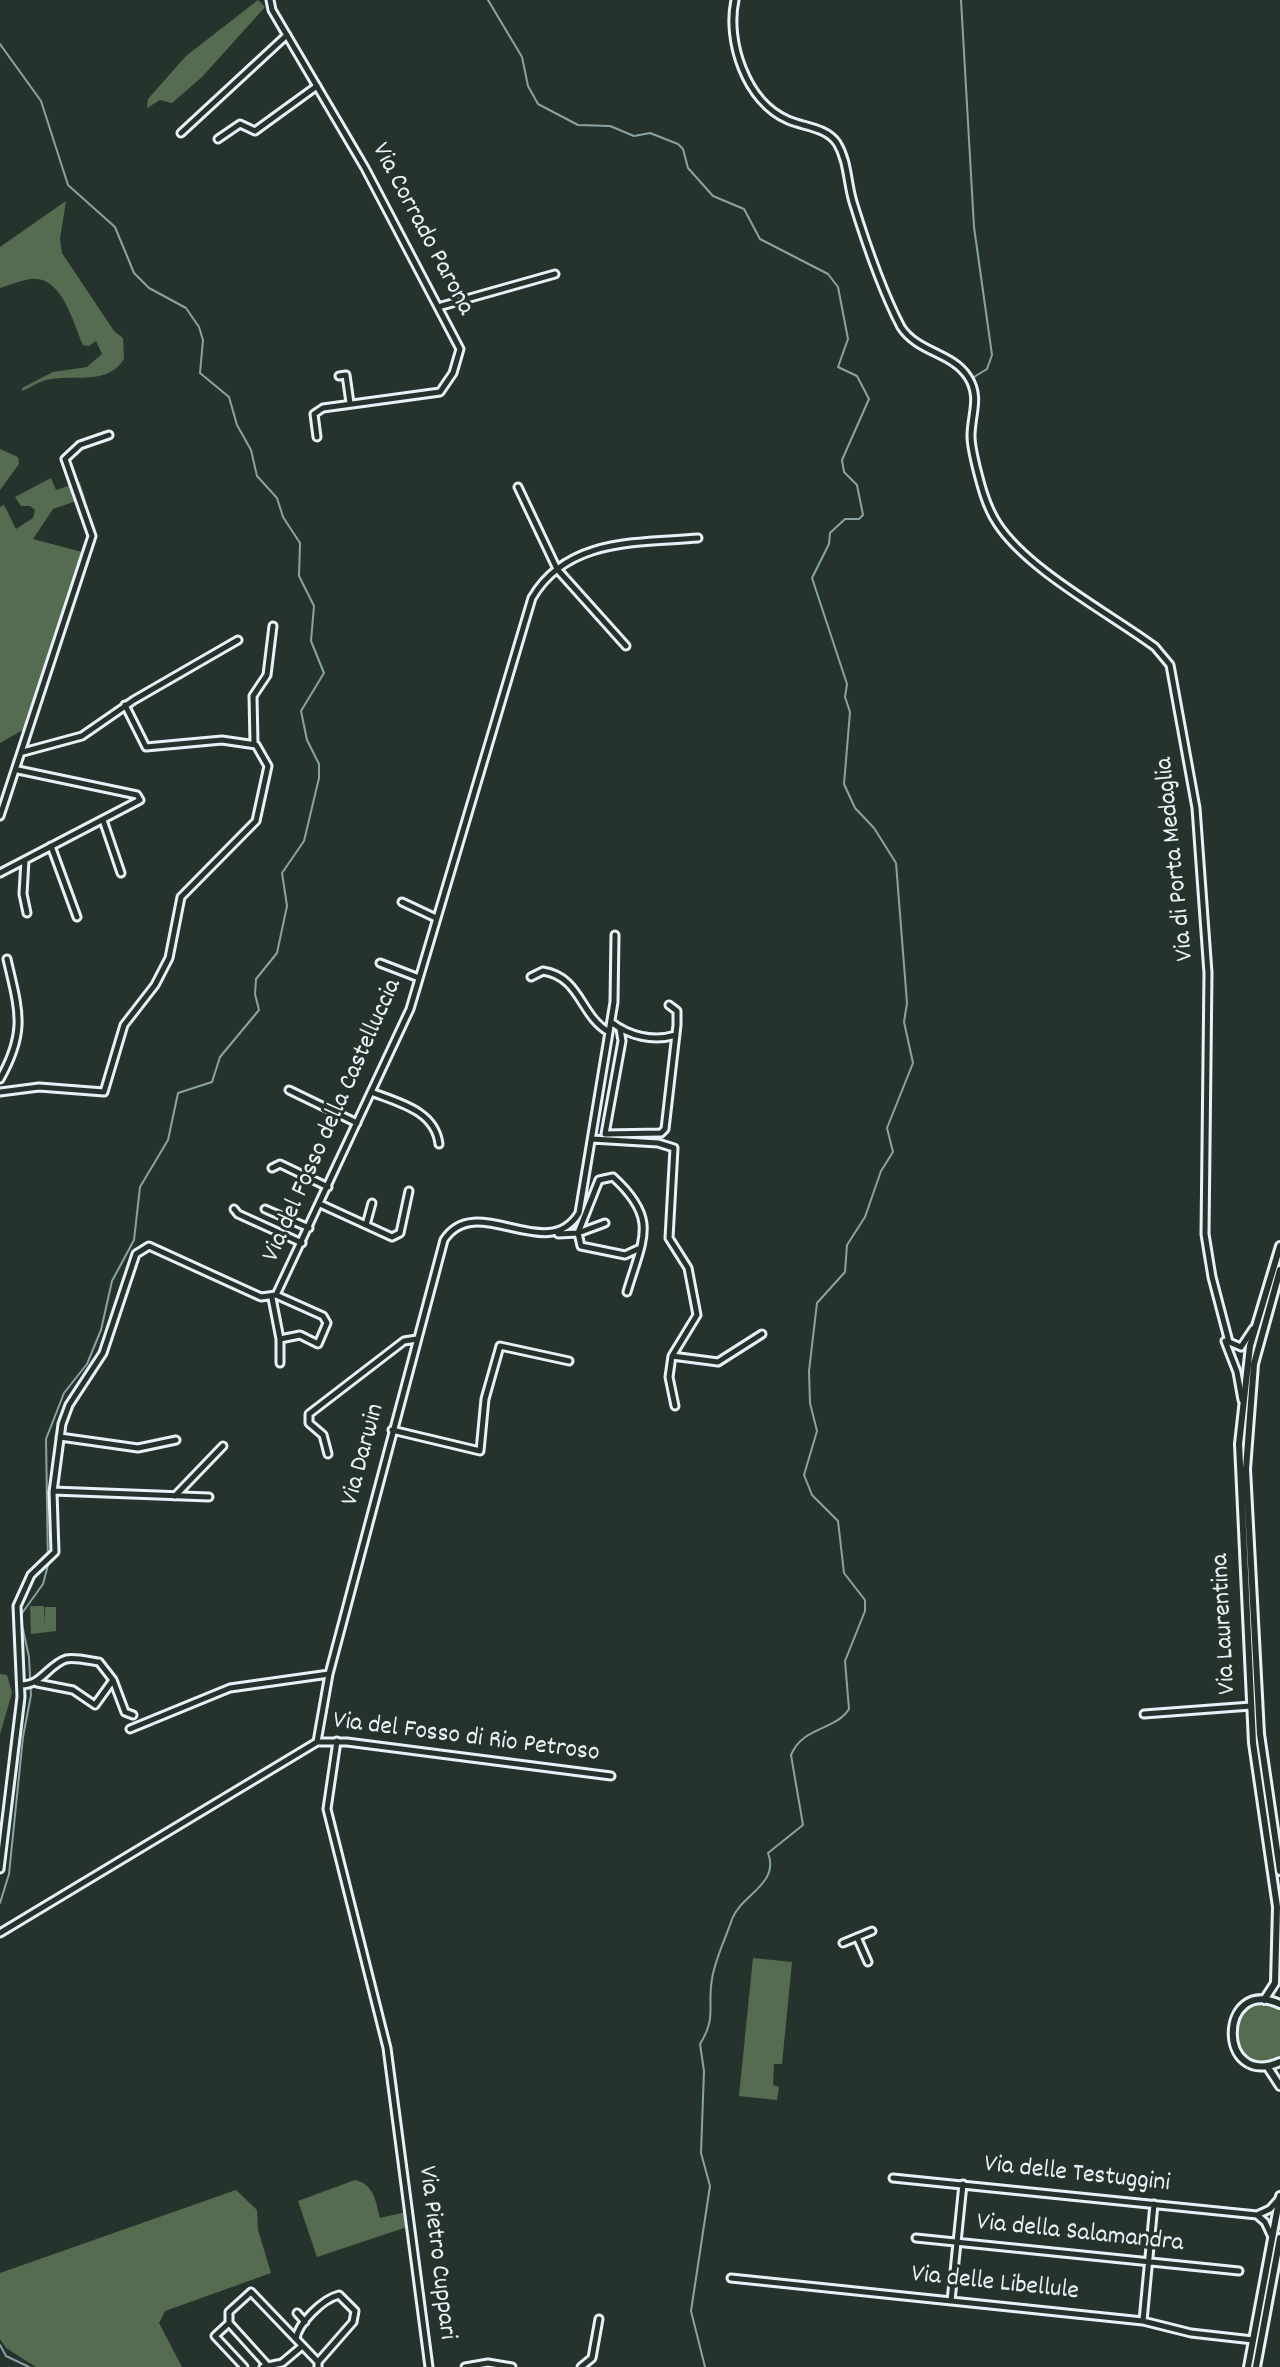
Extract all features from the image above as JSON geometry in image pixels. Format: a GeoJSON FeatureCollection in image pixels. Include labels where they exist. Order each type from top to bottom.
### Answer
{"type":"FeatureCollection","features":[{"type":"Feature","properties":{"kind":"main road","name":"Via Laurentina"},"geometry":{"type":"LineString","coordinates":[[1264,2000],[1275,1983],[1277,1924],[1251,1706],[1239,1469],[1242,1401],[1256,1321],[1280,1246]]}},
{"type":"Feature","properties":{"kind":"main road","name":"Via Laurentina"},"geometry":{"type":"LineString","coordinates":[[1280,1270],[1254,1364],[1247,1421],[1246,1469],[1260,1734],[1280,1871]]}},
{"type":"Feature","properties":{"kind":"main road"},"geometry":{"type":"LineString","coordinates":[[1280,2004],[1264,2000],[1240,2010],[1231,2035],[1242,2058],[1267,2066],[1280,2062]]}},
{"type":"Feature","properties":{"kind":"main road"},"geometry":{"type":"LineString","coordinates":[[1267,2066],[1280,2086]]}},
{"type":"Feature","properties":{"kind":"main road"},"geometry":{"type":"LineString","coordinates":[[1256,2367],[1280,2198]]}},
{"type":"Feature","properties":{"kind":"main road"},"geometry":{"type":"LineString","coordinates":[[1248,2367],[1276,2239]]}},
{"type":"Feature","properties":{"kind":"street","name":"Via Corrado Parona"},"geometry":{"type":"LineString","coordinates":[[270,0],[460,349],[443,389],[316,411],[317,437]]}},
{"type":"Feature","properties":{"kind":"street","name":"Via di Porta Medaglia"},"geometry":{"type":"LineString","coordinates":[[735,0],[731,25],[734,45],[761,98],[780,116],[824,131],[838,146],[853,203],[901,327],[919,347],[960,367],[972,384],[976,404],[972,446],[984,496],[1001,529],[1026,556],[1155,647],[1170,665],[1196,808],[1208,973],[1205,1234],[1242,1401]]}},
{"type":"Feature","properties":{"kind":"street"},"geometry":{"type":"LineString","coordinates":[[181,133],[287,35]]}},
{"type":"Feature","properties":{"kind":"street"},"geometry":{"type":"LineString","coordinates":[[218,139],[240,124],[250,132],[255,131],[317,86]]}},
{"type":"Feature","properties":{"kind":"street"},"geometry":{"type":"LineString","coordinates":[[438,307],[555,274]]}},
{"type":"Feature","properties":{"kind":"street"},"geometry":{"type":"LineString","coordinates":[[339,376],[346,375],[350,403]]}},
{"type":"Feature","properties":{"kind":"street"},"geometry":{"type":"LineString","coordinates":[[0,816],[92,536],[65,459],[80,445],[109,435]]}},
{"type":"Feature","properties":{"kind":"street"},"geometry":{"type":"LineString","coordinates":[[518,487],[557,569],[626,646]]}},
{"type":"Feature","properties":{"kind":"street","name":"Via del Fosso della Castelluccia"},"geometry":{"type":"LineString","coordinates":[[0,1869],[21,1685],[17,1606],[26,1582],[52,1557],[57,1546],[53,1491],[60,1437],[69,1405],[103,1353],[124,1284],[141,1248],[150,1247],[258,1295],[274,1297],[410,1009],[525,615],[535,594],[557,569],[582,553],[601,547],[698,538]]}},
{"type":"Feature","properties":{"kind":"street"},"geometry":{"type":"LineString","coordinates":[[254,743],[253,696],[267,675],[273,626]]}},
{"type":"Feature","properties":{"kind":"street"},"geometry":{"type":"LineString","coordinates":[[23,752],[76,739],[125,705],[238,640]]}},
{"type":"Feature","properties":{"kind":"street"},"geometry":{"type":"LineString","coordinates":[[0,1092],[39,1087],[97,1094],[104,1091],[122,1029],[155,985],[169,958],[181,897],[256,821],[268,766],[264,752],[254,743],[222,740],[146,747],[125,705]]}},
{"type":"Feature","properties":{"kind":"street"},"geometry":{"type":"LineString","coordinates":[[0,873],[139,802],[137,795],[17,770]]}},
{"type":"Feature","properties":{"kind":"street"},"geometry":{"type":"LineString","coordinates":[[103,820],[121,873]]}},
{"type":"Feature","properties":{"kind":"street"},"geometry":{"type":"LineString","coordinates":[[51,846],[77,917]]}},
{"type":"Feature","properties":{"kind":"street"},"geometry":{"type":"LineString","coordinates":[[25,860],[23,894],[27,913]]}},
{"type":"Feature","properties":{"kind":"street"},"geometry":{"type":"LineString","coordinates":[[402,902],[436,918]]}},
{"type":"Feature","properties":{"kind":"street"},"geometry":{"type":"LineString","coordinates":[[556,1233],[570,1225],[579,1213],[611,1022],[615,935]]}},
{"type":"Feature","properties":{"kind":"street"},"geometry":{"type":"LineString","coordinates":[[0,1079],[16,1049],[20,1031],[7,959]]}},
{"type":"Feature","properties":{"kind":"street"},"geometry":{"type":"LineString","coordinates":[[380,963],[419,978]]}},
{"type":"Feature","properties":{"kind":"street"},"geometry":{"type":"LineString","coordinates":[[531,977],[543,971],[562,978],[584,999],[596,1024],[609,1032]]}},
{"type":"Feature","properties":{"kind":"street"},"geometry":{"type":"LineString","coordinates":[[620,1029],[622,1041],[605,1134],[663,1131],[676,1035],[677,1013],[669,1005]]}},
{"type":"Feature","properties":{"kind":"street"},"geometry":{"type":"LineString","coordinates":[[611,1022],[620,1029],[652,1038],[676,1035]]}},
{"type":"Feature","properties":{"kind":"street"},"geometry":{"type":"LineString","coordinates":[[289,1090],[357,1123]]}},
{"type":"Feature","properties":{"kind":"street"},"geometry":{"type":"LineString","coordinates":[[371,1092],[430,1119],[437,1129],[439,1144]]}},
{"type":"Feature","properties":{"kind":"street"},"geometry":{"type":"LineString","coordinates":[[592,1139],[658,1143],[674,1148],[669,1238],[688,1268],[697,1315],[672,1356],[669,1377],[675,1406]]}},
{"type":"Feature","properties":{"kind":"street"},"geometry":{"type":"LineString","coordinates":[[272,1168],[280,1164],[328,1187]]}},
{"type":"Feature","properties":{"kind":"street"},"geometry":{"type":"LineString","coordinates":[[627,1292],[640,1248],[644,1230],[640,1208],[635,1197],[613,1177],[599,1180],[578,1233],[578,1241],[584,1247],[625,1255],[640,1248]]}},
{"type":"Feature","properties":{"kind":"street"},"geometry":{"type":"LineString","coordinates":[[320,1204],[392,1237],[397,1235],[409,1191]]}},
{"type":"Feature","properties":{"kind":"street"},"geometry":{"type":"LineString","coordinates":[[366,1225],[372,1203]]}},
{"type":"Feature","properties":{"kind":"street"},"geometry":{"type":"LineString","coordinates":[[234,1209],[241,1216],[302,1243]]}},
{"type":"Feature","properties":{"kind":"street"},"geometry":{"type":"LineString","coordinates":[[265,1209],[309,1228]]}},
{"type":"Feature","properties":{"kind":"street","name":"Via Darwin"},"geometry":{"type":"LineString","coordinates":[[317,1742],[329,1674],[442,1245],[452,1230],[479,1222],[556,1233]]}},
{"type":"Feature","properties":{"kind":"street"},"geometry":{"type":"LineString","coordinates":[[556,1233],[563,1237],[605,1223]]}},
{"type":"Feature","properties":{"kind":"street"},"geometry":{"type":"LineString","coordinates":[[280,1339],[300,1335],[318,1344],[327,1323],[323,1316],[274,1297],[280,1363]]}},
{"type":"Feature","properties":{"kind":"street"},"geometry":{"type":"LineString","coordinates":[[1224,1328],[1229,1342],[1239,1348],[1245,1343],[1256,1321]]}},
{"type":"Feature","properties":{"kind":"street"},"geometry":{"type":"LineString","coordinates":[[672,1356],[718,1362],[762,1334]]}},
{"type":"Feature","properties":{"kind":"street"},"geometry":{"type":"LineString","coordinates":[[328,1454],[323,1435],[309,1423],[309,1414],[404,1341],[417,1339]]}},
{"type":"Feature","properties":{"kind":"street"},"geometry":{"type":"LineString","coordinates":[[392,1430],[480,1451],[485,1399],[500,1346],[569,1361]]}},
{"type":"Feature","properties":{"kind":"street"},"geometry":{"type":"LineString","coordinates":[[676,1347],[683,1357]]}},
{"type":"Feature","properties":{"kind":"street"},"geometry":{"type":"LineString","coordinates":[[60,1437],[138,1448],[176,1440]]}},
{"type":"Feature","properties":{"kind":"street"},"geometry":{"type":"LineString","coordinates":[[175,1497],[223,1446]]}},
{"type":"Feature","properties":{"kind":"street"},"geometry":{"type":"LineString","coordinates":[[53,1491],[209,1497]]}},
{"type":"Feature","properties":{"kind":"street"},"geometry":{"type":"LineString","coordinates":[[32,1684],[54,1666],[70,1658],[99,1662],[113,1680],[122,1707],[133,1715]]}},
{"type":"Feature","properties":{"kind":"street"},"geometry":{"type":"LineString","coordinates":[[130,1729],[230,1688],[329,1674]]}},
{"type":"Feature","properties":{"kind":"street"},"geometry":{"type":"LineString","coordinates":[[21,1685],[73,1690],[95,1705],[113,1680]]}},
{"type":"Feature","properties":{"kind":"street"},"geometry":{"type":"LineString","coordinates":[[1144,1714],[1251,1706]]}},
{"type":"Feature","properties":{"kind":"street","name":"Via del Fosso di Rio Petroso"},"geometry":{"type":"LineString","coordinates":[[317,1742],[337,1741],[611,1776]]}},
{"type":"Feature","properties":{"kind":"street","name":"Via Pietro Cuppari"},"geometry":{"type":"LineString","coordinates":[[337,1741],[327,1809],[387,2048],[429,2367]]}},
{"type":"Feature","properties":{"kind":"street"},"geometry":{"type":"LineString","coordinates":[[0,1933],[317,1742]]}},
{"type":"Feature","properties":{"kind":"street"},"geometry":{"type":"LineString","coordinates":[[843,1943],[872,1931]]}},
{"type":"Feature","properties":{"kind":"street"},"geometry":{"type":"LineString","coordinates":[[857,1937],[868,1962]]}},
{"type":"Feature","properties":{"kind":"street","name":"Via delle Testuggini"},"geometry":{"type":"LineString","coordinates":[[893,2178],[1257,2215]]}},
{"type":"Feature","properties":{"kind":"street"},"geometry":{"type":"LineString","coordinates":[[951,2301],[963,2184]]}},
{"type":"Feature","properties":{"kind":"street"},"geometry":{"type":"LineString","coordinates":[[1276,2239],[1267,2223],[1257,2215],[1270,2209],[1280,2198]]}},
{"type":"Feature","properties":{"kind":"street"},"geometry":{"type":"LineString","coordinates":[[1143,2321],[1154,2204]]}},
{"type":"Feature","properties":{"kind":"street","name":"Via della Salamandra"},"geometry":{"type":"LineString","coordinates":[[916,2238],[1239,2271]]}},
{"type":"Feature","properties":{"kind":"street","name":"Via delle Libellule"},"geometry":{"type":"LineString","coordinates":[[731,2278],[1143,2321],[1191,2333],[1253,2340]]}},
{"type":"Feature","properties":{"kind":"street"},"geometry":{"type":"LineString","coordinates":[[318,2364],[299,2344],[251,2292],[229,2312],[229,2323],[265,2366],[282,2363],[295,2352],[299,2344],[297,2330],[336,2295],[343,2296],[355,2311],[353,2322],[319,2356],[318,2364]]}},
{"type":"Feature","properties":{"kind":"street"},"geometry":{"type":"LineString","coordinates":[[297,2313],[305,2322]]}},
{"type":"Feature","properties":{"kind":"street"},"geometry":{"type":"LineString","coordinates":[[581,2367],[592,2358],[599,2319]]}},
{"type":"Feature","properties":{"kind":"street"},"geometry":{"type":"LineString","coordinates":[[229,2323],[215,2336],[244,2367]]}},
{"type":"Feature","properties":{"kind":"street","name":"Via Pietro Cuppari"},"geometry":{"type":"LineString","coordinates":[[465,2367],[488,2363],[512,2367]]}},
{"type":"Feature","properties":{"kind":"green space"},"geometry":{"type":"Polygon","coordinates":[[[258,0],[265,7],[202,77],[172,103],[160,100],[147,108],[148,99],[186,56],[258,0]]]}},
{"type":"Feature","properties":{"kind":"green space"},"geometry":{"type":"Polygon","coordinates":[[[66,201],[60,239],[62,253],[114,331],[123,338],[124,359],[117,368],[99,376],[46,380],[22,391],[22,388],[53,372],[87,367],[102,354],[96,341],[89,346],[83,345],[65,302],[51,285],[31,279],[0,288],[0,247],[66,201]]]}},
{"type":"Feature","properties":{"kind":"green space"},"geometry":{"type":"Polygon","coordinates":[[[0,449],[18,457],[19,464],[0,490],[0,449]]]}},
{"type":"Feature","properties":{"kind":"green space"},"geometry":{"type":"Polygon","coordinates":[[[51,478],[56,490],[80,482],[85,498],[53,509],[33,539],[82,552],[23,730],[0,743],[0,507],[4,505],[16,529],[33,518],[35,510],[30,506],[21,506],[15,497],[51,478]]]}},
{"type":"Feature","properties":{"kind":"green space"},"geometry":{"type":"Polygon","coordinates":[[[30,1606],[44,1606],[45,1628],[45,1607],[56,1607],[56,1631],[31,1634],[30,1606]]]}},
{"type":"Feature","properties":{"kind":"green space"},"geometry":{"type":"Polygon","coordinates":[[[0,1674],[7,1675],[12,1693],[0,1734],[0,1674]]]}},
{"type":"Feature","properties":{"kind":"green space"},"geometry":{"type":"Polygon","coordinates":[[[753,1958],[792,1962],[782,2064],[774,2064],[773,2085],[779,2087],[777,2100],[739,2096],[753,1958]]]}},
{"type":"Feature","properties":{"kind":"green space"},"geometry":{"type":"Polygon","coordinates":[[[1261,2004],[1280,2009],[1280,2058],[1265,2063],[1253,2061],[1243,2054],[1235,2032],[1238,2021],[1246,2011],[1261,2004]]]}},
{"type":"Feature","properties":{"kind":"green space"},"geometry":{"type":"Polygon","coordinates":[[[355,2180],[370,2190],[380,2218],[406,2212],[407,2227],[317,2257],[298,2201],[355,2180]]]}},
{"type":"Feature","properties":{"kind":"green space"},"geometry":{"type":"Polygon","coordinates":[[[236,2190],[257,2210],[258,2230],[271,2273],[165,2311],[159,2323],[182,2367],[36,2367],[6,2348],[0,2339],[0,2273],[236,2190]]]}},
{"type":"Feature","properties":{"kind":"waterway"},"geometry":{"type":"LineString","coordinates":[[488,0],[522,57],[528,86],[538,104],[578,125],[610,126],[634,136],[650,133],[678,144],[683,149],[688,168],[713,196],[744,209],[760,239],[828,274],[838,287],[848,339],[838,367],[857,376],[869,399],[842,460],[844,472],[857,485],[863,515],[859,519],[845,519],[830,533],[829,544],[812,578],[847,684],[845,697],[850,712],[844,784],[855,808],[874,828],[896,863],[907,1003],[904,1022],[913,1063],[887,1128],[893,1152],[881,1171],[865,1217],[847,1245],[845,1272],[817,1303],[809,1371],[810,1403],[817,1431],[804,1475],[812,1495],[838,1521],[844,1573],[865,1600],[865,1611],[845,1661],[849,1709],[836,1721],[803,1739],[791,1755],[803,1825],[768,1853],[769,1873],[732,1919],[713,1971],[710,2019],[700,2044],[704,2071],[701,2153],[710,2186],[691,2311],[705,2367]]}},
{"type":"Feature","properties":{"kind":"waterway"},"geometry":{"type":"LineString","coordinates":[[961,0],[974,227],[992,355],[987,369],[974,377]]}},
{"type":"Feature","properties":{"kind":"waterway"},"geometry":{"type":"LineString","coordinates":[[0,44],[41,101],[68,185],[115,227],[134,273],[149,288],[186,308],[199,327],[203,340],[200,373],[229,397],[237,425],[251,450],[257,476],[277,498],[283,517],[300,543],[299,576],[314,606],[311,641],[324,673],[301,711],[307,740],[319,764],[319,778],[304,841],[282,873],[287,906],[277,953],[256,979],[255,994],[259,1010],[220,1057],[212,1082],[178,1093],[168,1140],[140,1187],[134,1240],[112,1281],[101,1330],[87,1364],[64,1393],[46,1439],[48,1565],[43,1584],[20,1616],[29,1657],[31,1695],[23,1737],[9,1874],[0,1903]]}},
{"type":"Feature","properties":{"kind":"waterway"},"geometry":{"type":"LineString","coordinates":[[0,2345],[6,2356],[29,2367]]}}]}
